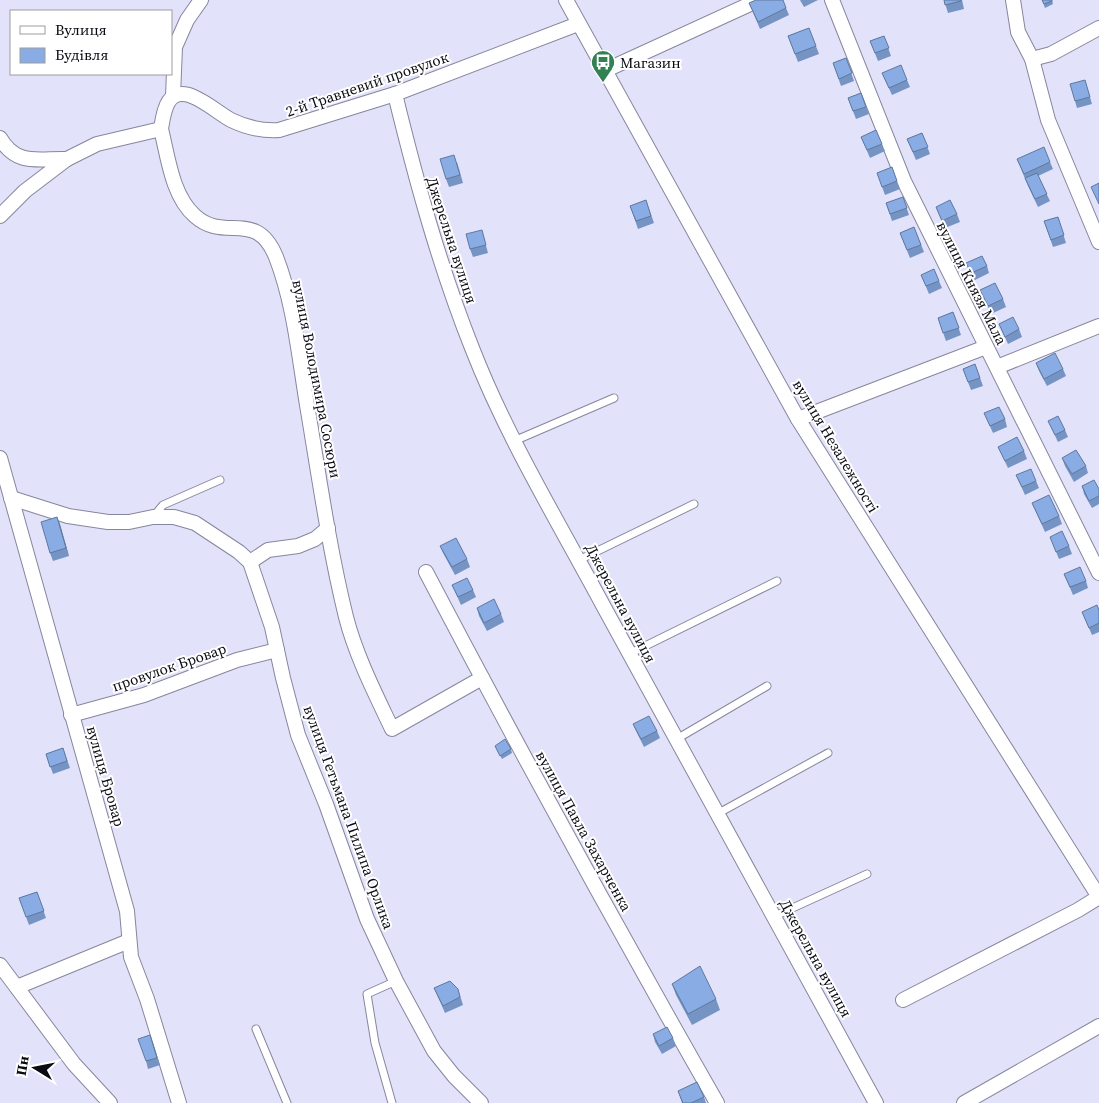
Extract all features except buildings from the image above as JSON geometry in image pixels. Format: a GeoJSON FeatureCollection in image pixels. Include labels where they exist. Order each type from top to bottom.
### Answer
{"type":"FeatureCollection","features":[{"type":"Feature","properties":{"kind":"street"},"geometry":{"type":"LineString","coordinates":[[0,216],[25,191],[67,159],[98,144],[161,129],[165,108],[173,96],[175,47],[187,20],[201,0]]}},
{"type":"Feature","properties":{"kind":"street","name":"вулиця Незалежності"},"geometry":{"type":"LineString","coordinates":[[566,0],[798,419],[1099,897]]}},
{"type":"Feature","properties":{"kind":"street"},"geometry":{"type":"LineString","coordinates":[[604,70],[759,0]]}},
{"type":"Feature","properties":{"kind":"street","name":"вулиця Князя Мала"},"geometry":{"type":"LineString","coordinates":[[832,0],[904,181],[1099,573]]}},
{"type":"Feature","properties":{"kind":"street"},"geometry":{"type":"LineString","coordinates":[[1013,0],[1018,32],[1032,59],[1048,120],[1099,242]]}},
{"type":"Feature","properties":{"kind":"street","name":"2-й Травневий провулок"},"geometry":{"type":"LineString","coordinates":[[173,96],[182,93],[194,96],[230,119],[261,130],[279,130],[395,94],[578,24]]}},
{"type":"Feature","properties":{"kind":"street"},"geometry":{"type":"LineString","coordinates":[[1032,59],[1051,54],[1099,28]]}},
{"type":"Feature","properties":{"kind":"street","name":"Джерельна вулиця"},"geometry":{"type":"LineString","coordinates":[[395,94],[416,178],[443,270],[497,409],[675,740],[775,916],[876,1103]]}},
{"type":"Feature","properties":{"kind":"street","name":"вулиця Володимира Сосюри"},"geometry":{"type":"LineString","coordinates":[[161,129],[176,187],[185,205],[195,216],[208,225],[254,230],[269,243],[276,258],[291,310],[328,528],[346,618],[357,653],[392,729],[482,678]]}},
{"type":"Feature","properties":{"kind":"street"},"geometry":{"type":"LineString","coordinates":[[0,138],[5,147],[21,158],[32,160],[67,159]]}},
{"type":"Feature","properties":{"kind":"street"},"geometry":{"type":"LineString","coordinates":[[997,367],[1099,326]]}},
{"type":"Feature","properties":{"kind":"street"},"geometry":{"type":"LineString","coordinates":[[798,419],[986,347]]}},
{"type":"Feature","properties":{"kind":"street","name":"вулиця Бровар"},"geometry":{"type":"LineString","coordinates":[[0,458],[127,911],[131,957],[147,998],[179,1103]]}},
{"type":"Feature","properties":{"kind":"street"},"geometry":{"type":"LineString","coordinates":[[11,498],[68,516],[108,522],[129,522],[153,517],[174,518],[195,523],[239,552],[250,562],[268,550],[298,546],[315,539],[328,528]]}},
{"type":"Feature","properties":{"kind":"street","name":"вулиця Гетьмана Пилипа Орлика"},"geometry":{"type":"LineString","coordinates":[[250,562],[272,627],[298,735],[326,804],[367,919],[396,981],[434,1051],[454,1076],[481,1103]]}},
{"type":"Feature","properties":{"kind":"street","name":"вулиця Павла Захарченка"},"geometry":{"type":"LineString","coordinates":[[426,572],[482,678],[717,1103]]}},
{"type":"Feature","properties":{"kind":"street","name":"провулок Бровар"},"geometry":{"type":"LineString","coordinates":[[71,714],[144,695],[237,660],[277,650]]}},
{"type":"Feature","properties":{"kind":"street"},"geometry":{"type":"LineString","coordinates":[[903,1000],[1078,910],[1099,897]]}},
{"type":"Feature","properties":{"kind":"street"},"geometry":{"type":"LineString","coordinates":[[17,987],[129,941]]}},
{"type":"Feature","properties":{"kind":"street"},"geometry":{"type":"LineString","coordinates":[[0,964],[74,1064],[110,1103]]}},
{"type":"Feature","properties":{"kind":"street"},"geometry":{"type":"LineString","coordinates":[[964,1103],[1099,1026]]}},
{"type":"Feature","properties":{"kind":"lane"},"geometry":{"type":"LineString","coordinates":[[514,440],[614,398]]}},
{"type":"Feature","properties":{"kind":"lane"},"geometry":{"type":"LineString","coordinates":[[153,517],[163,505],[220,480]]}},
{"type":"Feature","properties":{"kind":"lane"},"geometry":{"type":"LineString","coordinates":[[579,560],[694,504]]}},
{"type":"Feature","properties":{"kind":"lane"},"geometry":{"type":"LineString","coordinates":[[629,654],[777,581]]}},
{"type":"Feature","properties":{"kind":"lane"},"geometry":{"type":"LineString","coordinates":[[675,740],[767,686]]}},
{"type":"Feature","properties":{"kind":"lane"},"geometry":{"type":"LineString","coordinates":[[717,814],[828,753]]}},
{"type":"Feature","properties":{"kind":"lane"},"geometry":{"type":"LineString","coordinates":[[775,916],[867,874]]}},
{"type":"Feature","properties":{"kind":"lane"},"geometry":{"type":"LineString","coordinates":[[392,1103],[375,1044],[367,994],[396,981]]}},
{"type":"Feature","properties":{"kind":"lane"},"geometry":{"type":"LineString","coordinates":[[256,1028],[286,1103]]}},
{"type":"Feature","properties":{"kind":"place","name":"Магазин"},"geometry":{"type":"Point","coordinates":[603,83]}}]}
